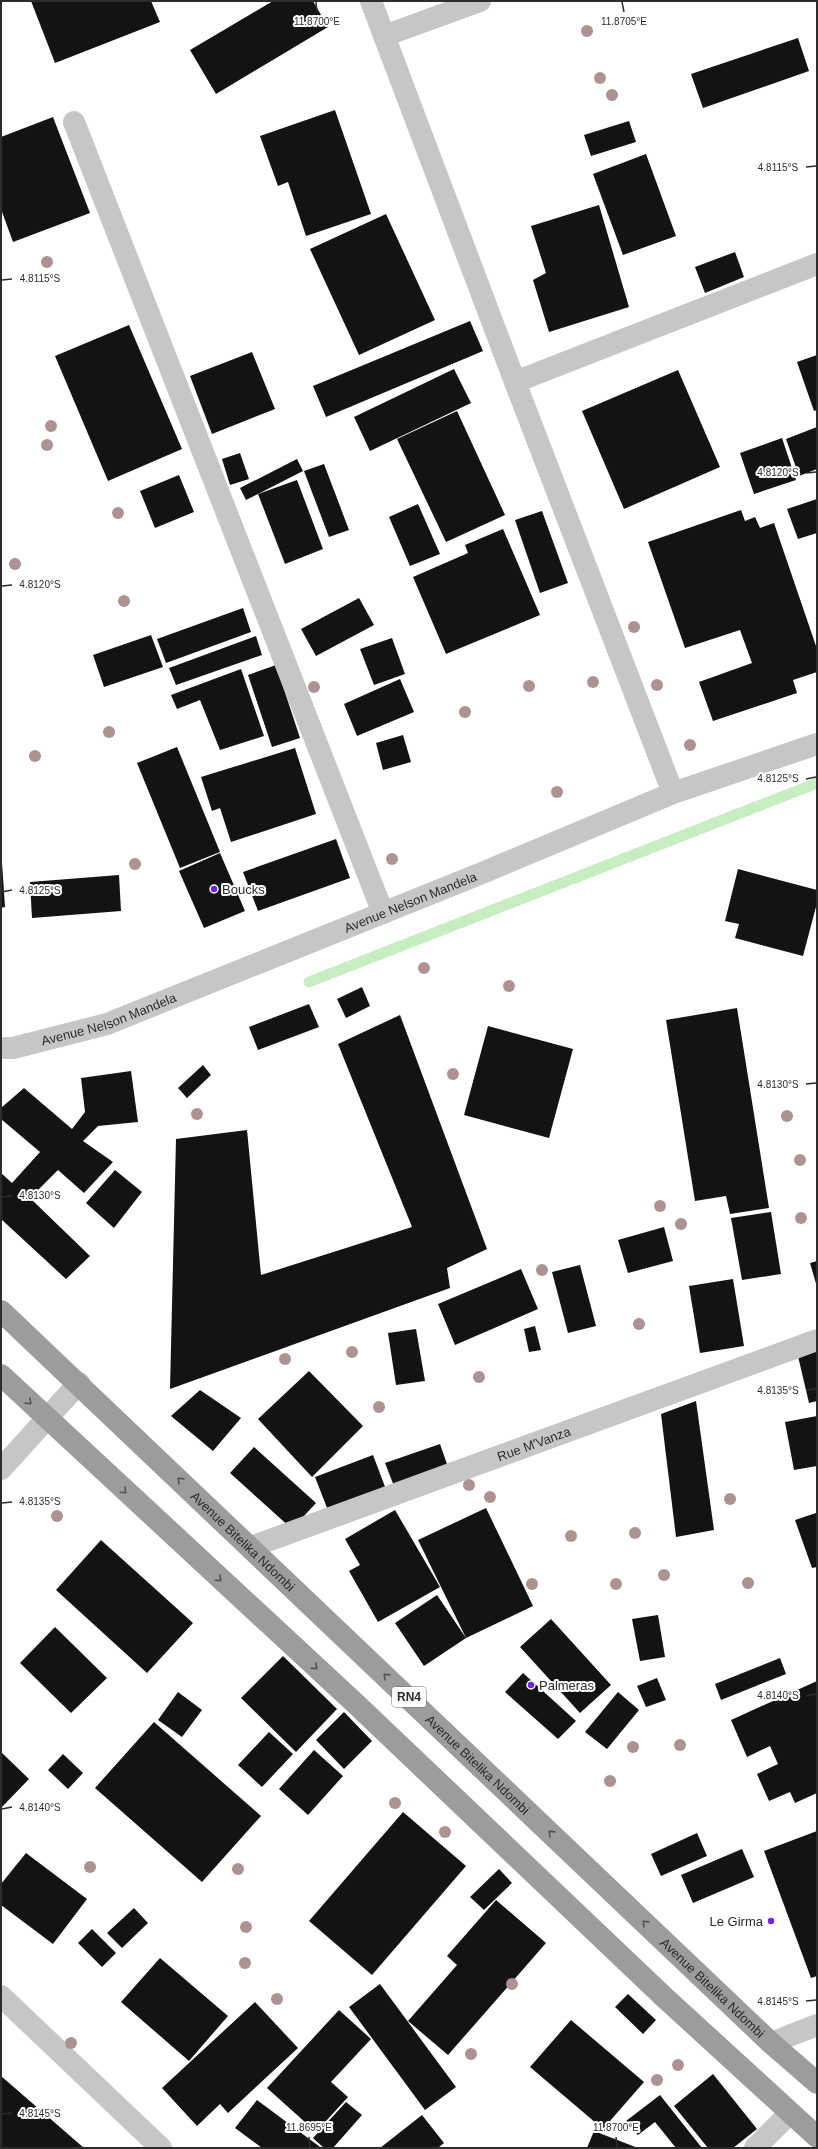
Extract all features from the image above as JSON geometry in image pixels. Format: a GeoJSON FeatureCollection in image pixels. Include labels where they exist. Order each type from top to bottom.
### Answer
{"type":"FeatureCollection","features":[{"type":"Feature","properties":{"kind":"highway","name":"Avenue Bitelika Ndombi"},"geometry":{"type":"LineString","coordinates":[[1,1311],[79,1383],[771,2043],[817,2083]]}},
{"type":"Feature","properties":{"kind":"highway"},"geometry":{"type":"LineString","coordinates":[[1,1375],[357,1705],[549,1889],[817,2137]]}},
{"type":"Feature","properties":{"kind":"street"},"geometry":{"type":"LineString","coordinates":[[371,1],[514,382],[673,793]]}},
{"type":"Feature","properties":{"kind":"street"},"geometry":{"type":"LineString","coordinates":[[384,36],[480,1]]}},
{"type":"Feature","properties":{"kind":"street"},"geometry":{"type":"LineString","coordinates":[[74,122],[191,426],[287,665],[383,913]]}},
{"type":"Feature","properties":{"kind":"street"},"geometry":{"type":"LineString","coordinates":[[514,382],[817,264]]}},
{"type":"Feature","properties":{"kind":"street","name":"Avenue Nelson Mandela"},"geometry":{"type":"LineString","coordinates":[[1,1048],[13,1048],[107,1024],[383,913],[673,793],[817,744]]}},
{"type":"Feature","properties":{"kind":"street","name":"Rue M'Vanza"},"geometry":{"type":"LineString","coordinates":[[251,1548],[817,1340]]}},
{"type":"Feature","properties":{"kind":"street"},"geometry":{"type":"LineString","coordinates":[[1,1469],[79,1383]]}},
{"type":"Feature","properties":{"kind":"street"},"geometry":{"type":"LineString","coordinates":[[1,1996],[161,2148]]}},
{"type":"Feature","properties":{"kind":"street"},"geometry":{"type":"LineString","coordinates":[[771,2043],[817,2025]]}},
{"type":"Feature","properties":{"kind":"street"},"geometry":{"type":"LineString","coordinates":[[755,2148],[790,2113]]}},
{"type":"Feature","properties":{"kind":"building"},"geometry":{"type":"Polygon","coordinates":[[[31,1],[151,1],[160,22],[55,63],[31,1]]]}},
{"type":"Feature","properties":{"kind":"building"},"geometry":{"type":"Polygon","coordinates":[[[273,1],[313,1],[328,27],[216,94],[190,50],[273,1]]]}},
{"type":"Feature","properties":{"kind":"building"},"geometry":{"type":"Polygon","coordinates":[[[798,38],[809,71],[703,108],[691,74],[798,38]]]}},
{"type":"Feature","properties":{"kind":"building"},"geometry":{"type":"Polygon","coordinates":[[[335,110],[371,214],[306,236],[288,182],[278,186],[260,136],[335,110]]]}},
{"type":"Feature","properties":{"kind":"building"},"geometry":{"type":"Polygon","coordinates":[[[53,117],[90,213],[13,242],[1,209],[1,137],[53,117]]]}},
{"type":"Feature","properties":{"kind":"building"},"geometry":{"type":"Polygon","coordinates":[[[629,121],[636,142],[591,156],[584,135],[629,121]]]}},
{"type":"Feature","properties":{"kind":"building"},"geometry":{"type":"Polygon","coordinates":[[[646,154],[676,236],[623,255],[593,174],[646,154]]]}},
{"type":"Feature","properties":{"kind":"building"},"geometry":{"type":"Polygon","coordinates":[[[599,205],[629,307],[549,332],[533,280],[546,273],[531,226],[599,205]]]}},
{"type":"Feature","properties":{"kind":"building"},"geometry":{"type":"Polygon","coordinates":[[[386,214],[435,320],[359,355],[310,249],[386,214]]]}},
{"type":"Feature","properties":{"kind":"building"},"geometry":{"type":"Polygon","coordinates":[[[735,252],[744,277],[705,293],[695,267],[735,252]]]}},
{"type":"Feature","properties":{"kind":"building"},"geometry":{"type":"Polygon","coordinates":[[[470,321],[483,351],[326,417],[313,386],[470,321]]]}},
{"type":"Feature","properties":{"kind":"building"},"geometry":{"type":"Polygon","coordinates":[[[129,325],[182,449],[108,481],[55,356],[129,325]]]}},
{"type":"Feature","properties":{"kind":"building"},"geometry":{"type":"Polygon","coordinates":[[[252,352],[275,409],[212,434],[190,376],[252,352]]]}},
{"type":"Feature","properties":{"kind":"building"},"geometry":{"type":"Polygon","coordinates":[[[817,355],[817,410],[814,411],[797,362],[817,355]]]}},
{"type":"Feature","properties":{"kind":"building"},"geometry":{"type":"Polygon","coordinates":[[[454,369],[471,403],[370,451],[354,417],[454,369]]]}},
{"type":"Feature","properties":{"kind":"building"},"geometry":{"type":"Polygon","coordinates":[[[678,370],[720,467],[624,509],[582,411],[678,370]]]}},
{"type":"Feature","properties":{"kind":"building"},"geometry":{"type":"Polygon","coordinates":[[[457,411],[505,515],[446,542],[397,439],[457,411]]]}},
{"type":"Feature","properties":{"kind":"building"},"geometry":{"type":"Polygon","coordinates":[[[817,427],[817,469],[799,476],[786,439],[817,427]]]}},
{"type":"Feature","properties":{"kind":"building"},"geometry":{"type":"Polygon","coordinates":[[[782,438],[796,480],[754,494],[740,453],[782,438]]]}},
{"type":"Feature","properties":{"kind":"building"},"geometry":{"type":"Polygon","coordinates":[[[240,453],[249,479],[230,485],[222,459],[240,453]]]}},
{"type":"Feature","properties":{"kind":"building"},"geometry":{"type":"Polygon","coordinates":[[[297,459],[303,471],[246,500],[240,488],[297,459]]]}},
{"type":"Feature","properties":{"kind":"building"},"geometry":{"type":"Polygon","coordinates":[[[324,464],[349,530],[329,537],[304,471],[324,464]]]}},
{"type":"Feature","properties":{"kind":"building"},"geometry":{"type":"Polygon","coordinates":[[[179,475],[194,512],[155,528],[140,491],[179,475]]]}},
{"type":"Feature","properties":{"kind":"building"},"geometry":{"type":"Polygon","coordinates":[[[297,480],[323,549],[285,564],[258,494],[297,480]]]}},
{"type":"Feature","properties":{"kind":"building"},"geometry":{"type":"Polygon","coordinates":[[[817,499],[817,533],[798,539],[787,509],[817,499]]]}},
{"type":"Feature","properties":{"kind":"building"},"geometry":{"type":"Polygon","coordinates":[[[418,504],[440,554],[410,566],[389,517],[418,504]]]}},
{"type":"Feature","properties":{"kind":"building"},"geometry":{"type":"Polygon","coordinates":[[[741,510],[745,521],[755,517],[760,528],[774,523],[817,649],[817,672],[793,680],[797,693],[713,721],[699,682],[752,663],[740,630],[685,648],[648,542],[741,510]]]}},
{"type":"Feature","properties":{"kind":"building"},"geometry":{"type":"Polygon","coordinates":[[[542,511],[568,583],[540,593],[515,520],[542,511]]]}},
{"type":"Feature","properties":{"kind":"building"},"geometry":{"type":"Polygon","coordinates":[[[503,529],[540,615],[446,654],[413,577],[468,553],[465,545],[503,529]]]}},
{"type":"Feature","properties":{"kind":"building"},"geometry":{"type":"Polygon","coordinates":[[[359,598],[374,625],[316,656],[301,629],[359,598]]]}},
{"type":"Feature","properties":{"kind":"building"},"geometry":{"type":"Polygon","coordinates":[[[243,608],[251,632],[166,663],[157,639],[243,608]]]}},
{"type":"Feature","properties":{"kind":"building"},"geometry":{"type":"Polygon","coordinates":[[[151,635],[163,667],[104,687],[93,655],[151,635]]]}},
{"type":"Feature","properties":{"kind":"building"},"geometry":{"type":"Polygon","coordinates":[[[256,636],[262,655],[176,685],[169,668],[256,636]]]}},
{"type":"Feature","properties":{"kind":"building"},"geometry":{"type":"Polygon","coordinates":[[[392,638],[405,674],[374,685],[360,649],[392,638]]]}},
{"type":"Feature","properties":{"kind":"building"},"geometry":{"type":"Polygon","coordinates":[[[276,665],[300,738],[272,747],[248,675],[276,665]]]}},
{"type":"Feature","properties":{"kind":"building"},"geometry":{"type":"Polygon","coordinates":[[[241,669],[264,736],[220,750],[200,700],[177,709],[171,695],[241,669]]]}},
{"type":"Feature","properties":{"kind":"building"},"geometry":{"type":"Polygon","coordinates":[[[400,679],[414,712],[357,736],[344,704],[400,679]]]}},
{"type":"Feature","properties":{"kind":"building"},"geometry":{"type":"Polygon","coordinates":[[[403,735],[411,762],[383,770],[376,743],[403,735]]]}},
{"type":"Feature","properties":{"kind":"building"},"geometry":{"type":"Polygon","coordinates":[[[177,747],[220,852],[180,868],[137,763],[177,747]]]}},
{"type":"Feature","properties":{"kind":"building"},"geometry":{"type":"Polygon","coordinates":[[[295,748],[316,814],[231,842],[220,808],[212,811],[201,777],[295,748]]]}},
{"type":"Feature","properties":{"kind":"building"},"geometry":{"type":"Polygon","coordinates":[[[336,839],[350,878],[258,911],[243,872],[336,839]]]}},
{"type":"Feature","properties":{"kind":"building"},"geometry":{"type":"Polygon","coordinates":[[[1,847],[5,907],[1,908],[1,847]]]}},
{"type":"Feature","properties":{"kind":"building"},"geometry":{"type":"Polygon","coordinates":[[[220,853],[245,911],[204,928],[179,871],[220,853]]]}},
{"type":"Feature","properties":{"kind":"building"},"geometry":{"type":"Polygon","coordinates":[[[738,869],[817,890],[817,903],[803,956],[735,938],[739,924],[725,921],[738,869]]]}},
{"type":"Feature","properties":{"kind":"building"},"geometry":{"type":"Polygon","coordinates":[[[119,875],[121,911],[32,918],[30,882],[119,875]]]}},
{"type":"Feature","properties":{"kind":"building"},"geometry":{"type":"Polygon","coordinates":[[[362,987],[370,1006],[346,1018],[337,999],[362,987]]]}},
{"type":"Feature","properties":{"kind":"building"},"geometry":{"type":"Polygon","coordinates":[[[309,1004],[319,1027],[258,1050],[249,1027],[309,1004]]]}},
{"type":"Feature","properties":{"kind":"building"},"geometry":{"type":"Polygon","coordinates":[[[737,1008],[769,1208],[730,1214],[726,1196],[695,1201],[666,1020],[737,1008]]]}},
{"type":"Feature","properties":{"kind":"building"},"geometry":{"type":"Polygon","coordinates":[[[400,1015],[487,1249],[447,1268],[450,1288],[170,1389],[176,1139],[247,1130],[261,1275],[412,1227],[338,1044],[400,1015]]]}},
{"type":"Feature","properties":{"kind":"building"},"geometry":{"type":"Polygon","coordinates":[[[488,1026],[573,1049],[549,1138],[464,1115],[488,1026]]]}},
{"type":"Feature","properties":{"kind":"building"},"geometry":{"type":"Polygon","coordinates":[[[203,1065],[211,1075],[187,1098],[178,1088],[203,1065]]]}},
{"type":"Feature","properties":{"kind":"building"},"geometry":{"type":"Polygon","coordinates":[[[131,1071],[138,1122],[98,1126],[83,1141],[113,1162],[84,1193],[58,1170],[30,1198],[90,1256],[66,1279],[1,1219],[1,1173],[12,1183],[40,1152],[1,1119],[1,1108],[24,1088],[72,1129],[85,1112],[81,1078],[131,1071]]]}},
{"type":"Feature","properties":{"kind":"building"},"geometry":{"type":"Polygon","coordinates":[[[115,1170],[142,1192],[114,1228],[86,1203],[115,1170]]]}},
{"type":"Feature","properties":{"kind":"building"},"geometry":{"type":"Polygon","coordinates":[[[771,1212],[781,1274],[742,1280],[731,1218],[771,1212]]]}},
{"type":"Feature","properties":{"kind":"building"},"geometry":{"type":"Polygon","coordinates":[[[664,1227],[673,1261],[628,1273],[618,1240],[664,1227]]]}},
{"type":"Feature","properties":{"kind":"building"},"geometry":{"type":"Polygon","coordinates":[[[817,1261],[817,1287],[810,1263],[817,1261]]]}},
{"type":"Feature","properties":{"kind":"building"},"geometry":{"type":"Polygon","coordinates":[[[580,1265],[596,1326],[568,1333],[552,1272],[580,1265]]]}},
{"type":"Feature","properties":{"kind":"building"},"geometry":{"type":"Polygon","coordinates":[[[521,1269],[538,1309],[455,1345],[438,1304],[521,1269]]]}},
{"type":"Feature","properties":{"kind":"building"},"geometry":{"type":"Polygon","coordinates":[[[733,1279],[744,1346],[700,1353],[689,1286],[733,1279]]]}},
{"type":"Feature","properties":{"kind":"building"},"geometry":{"type":"Polygon","coordinates":[[[535,1326],[541,1350],[529,1352],[524,1329],[535,1326]]]}},
{"type":"Feature","properties":{"kind":"building"},"geometry":{"type":"Polygon","coordinates":[[[416,1329],[425,1381],[396,1385],[388,1333],[416,1329]]]}},
{"type":"Feature","properties":{"kind":"building"},"geometry":{"type":"Polygon","coordinates":[[[817,1347],[817,1401],[809,1403],[797,1352],[817,1347]]]}},
{"type":"Feature","properties":{"kind":"building"},"geometry":{"type":"Polygon","coordinates":[[[309,1371],[363,1426],[312,1477],[258,1419],[309,1371]]]}},
{"type":"Feature","properties":{"kind":"building"},"geometry":{"type":"Polygon","coordinates":[[[200,1390],[241,1418],[213,1451],[171,1416],[200,1390]]]}},
{"type":"Feature","properties":{"kind":"building"},"geometry":{"type":"Polygon","coordinates":[[[696,1401],[714,1530],[676,1537],[661,1414],[696,1401]]]}},
{"type":"Feature","properties":{"kind":"building"},"geometry":{"type":"Polygon","coordinates":[[[817,1416],[817,1466],[794,1470],[785,1422],[817,1416]]]}},
{"type":"Feature","properties":{"kind":"building"},"geometry":{"type":"Polygon","coordinates":[[[440,1444],[448,1467],[394,1486],[385,1463],[440,1444]]]}},
{"type":"Feature","properties":{"kind":"building"},"geometry":{"type":"Polygon","coordinates":[[[254,1447],[316,1503],[292,1529],[230,1473],[254,1447]]]}},
{"type":"Feature","properties":{"kind":"building"},"geometry":{"type":"Polygon","coordinates":[[[373,1455],[387,1492],[329,1513],[315,1477],[373,1455]]]}},
{"type":"Feature","properties":{"kind":"building"},"geometry":{"type":"Polygon","coordinates":[[[486,1508],[533,1606],[466,1638],[418,1540],[486,1508]]]}},
{"type":"Feature","properties":{"kind":"building"},"geometry":{"type":"Polygon","coordinates":[[[395,1510],[440,1587],[378,1622],[349,1571],[360,1565],[345,1539],[395,1510]]]}},
{"type":"Feature","properties":{"kind":"building"},"geometry":{"type":"Polygon","coordinates":[[[816,1513],[817,1567],[812,1568],[795,1520],[816,1513]]]}},
{"type":"Feature","properties":{"kind":"building"},"geometry":{"type":"Polygon","coordinates":[[[101,1540],[193,1623],[147,1673],[56,1590],[101,1540]]]}},
{"type":"Feature","properties":{"kind":"building"},"geometry":{"type":"Polygon","coordinates":[[[437,1595],[466,1638],[424,1666],[395,1623],[437,1595]]]}},
{"type":"Feature","properties":{"kind":"building"},"geometry":{"type":"Polygon","coordinates":[[[658,1615],[665,1657],[640,1661],[632,1619],[658,1615]]]}},
{"type":"Feature","properties":{"kind":"building"},"geometry":{"type":"Polygon","coordinates":[[[551,1619],[611,1685],[580,1713],[520,1647],[551,1619]]]}},
{"type":"Feature","properties":{"kind":"building"},"geometry":{"type":"Polygon","coordinates":[[[55,1627],[107,1678],[71,1713],[20,1663],[55,1627]]]}},
{"type":"Feature","properties":{"kind":"building"},"geometry":{"type":"Polygon","coordinates":[[[283,1656],[337,1709],[296,1752],[241,1698],[283,1656]]]}},
{"type":"Feature","properties":{"kind":"building"},"geometry":{"type":"Polygon","coordinates":[[[780,1658],[786,1674],[721,1700],[715,1684],[780,1658]]]}},
{"type":"Feature","properties":{"kind":"building"},"geometry":{"type":"Polygon","coordinates":[[[523,1673],[576,1721],[558,1739],[505,1692],[523,1673]]]}},
{"type":"Feature","properties":{"kind":"building"},"geometry":{"type":"Polygon","coordinates":[[[657,1678],[666,1700],[646,1707],[637,1686],[657,1678]]]}},
{"type":"Feature","properties":{"kind":"building"},"geometry":{"type":"Polygon","coordinates":[[[817,1681],[817,1793],[795,1803],[790,1792],[769,1801],[757,1774],[778,1764],[770,1746],[747,1757],[731,1720],[817,1681]]]}},
{"type":"Feature","properties":{"kind":"building"},"geometry":{"type":"Polygon","coordinates":[[[178,1692],[202,1710],[182,1737],[158,1720],[178,1692]]]}},
{"type":"Feature","properties":{"kind":"building"},"geometry":{"type":"Polygon","coordinates":[[[618,1692],[639,1710],[607,1749],[585,1732],[618,1692]]]}},
{"type":"Feature","properties":{"kind":"building"},"geometry":{"type":"Polygon","coordinates":[[[344,1712],[372,1741],[344,1769],[316,1740],[344,1712]]]}},
{"type":"Feature","properties":{"kind":"building"},"geometry":{"type":"Polygon","coordinates":[[[154,1722],[261,1816],[202,1882],[95,1788],[154,1722]]]}},
{"type":"Feature","properties":{"kind":"building"},"geometry":{"type":"Polygon","coordinates":[[[269,1732],[293,1754],[262,1787],[238,1765],[269,1732]]]}},
{"type":"Feature","properties":{"kind":"building"},"geometry":{"type":"Polygon","coordinates":[[[314,1750],[343,1776],[308,1815],[279,1789],[314,1750]]]}},
{"type":"Feature","properties":{"kind":"building"},"geometry":{"type":"Polygon","coordinates":[[[1,1752],[29,1779],[1,1808],[1,1752]]]}},
{"type":"Feature","properties":{"kind":"building"},"geometry":{"type":"Polygon","coordinates":[[[63,1754],[83,1773],[68,1789],[48,1770],[63,1754]]]}},
{"type":"Feature","properties":{"kind":"building"},"geometry":{"type":"Polygon","coordinates":[[[403,1812],[466,1866],[372,1975],[309,1921],[403,1812]]]}},
{"type":"Feature","properties":{"kind":"building"},"geometry":{"type":"Polygon","coordinates":[[[817,1831],[817,1976],[811,1978],[764,1851],[817,1831]]]}},
{"type":"Feature","properties":{"kind":"building"},"geometry":{"type":"Polygon","coordinates":[[[697,1833],[707,1856],[661,1876],[651,1854],[697,1833]]]}},
{"type":"Feature","properties":{"kind":"building"},"geometry":{"type":"Polygon","coordinates":[[[742,1849],[754,1877],[693,1903],[681,1875],[742,1849]]]}},
{"type":"Feature","properties":{"kind":"building"},"geometry":{"type":"Polygon","coordinates":[[[26,1853],[87,1899],[53,1944],[1,1905],[1,1884],[26,1853]]]}},
{"type":"Feature","properties":{"kind":"building"},"geometry":{"type":"Polygon","coordinates":[[[499,1869],[512,1883],[484,1910],[470,1897],[499,1869]]]}},
{"type":"Feature","properties":{"kind":"building"},"geometry":{"type":"Polygon","coordinates":[[[496,1900],[546,1943],[448,2055],[408,2021],[457,1965],[447,1956],[496,1900]]]}},
{"type":"Feature","properties":{"kind":"building"},"geometry":{"type":"Polygon","coordinates":[[[134,1908],[148,1923],[122,1948],[107,1933],[134,1908]]]}},
{"type":"Feature","properties":{"kind":"building"},"geometry":{"type":"Polygon","coordinates":[[[92,1929],[116,1953],[102,1967],[78,1943],[92,1929]]]}},
{"type":"Feature","properties":{"kind":"building"},"geometry":{"type":"Polygon","coordinates":[[[160,1958],[228,2016],[189,2061],[121,2002],[160,1958]]]}},
{"type":"Feature","properties":{"kind":"building"},"geometry":{"type":"Polygon","coordinates":[[[380,1984],[456,2087],[425,2110],[349,2007],[380,1984]]]}},
{"type":"Feature","properties":{"kind":"building"},"geometry":{"type":"Polygon","coordinates":[[[628,1994],[656,2020],[643,2034],[615,2007],[628,1994]]]}},
{"type":"Feature","properties":{"kind":"building"},"geometry":{"type":"Polygon","coordinates":[[[255,2002],[298,2048],[228,2113],[220,2104],[197,2126],[162,2088],[255,2002]]]}},
{"type":"Feature","properties":{"kind":"building"},"geometry":{"type":"Polygon","coordinates":[[[339,2010],[371,2039],[331,2082],[348,2097],[316,2132],[267,2088],[339,2010]]]}},
{"type":"Feature","properties":{"kind":"building"},"geometry":{"type":"Polygon","coordinates":[[[571,2020],[644,2082],[603,2129],[530,2067],[571,2020]]]}},
{"type":"Feature","properties":{"kind":"building"},"geometry":{"type":"Polygon","coordinates":[[[713,2074],[757,2129],[733,2148],[708,2148],[674,2106],[713,2074]]]}},
{"type":"Feature","properties":{"kind":"building"},"geometry":{"type":"Polygon","coordinates":[[[1,2076],[84,2148],[1,2148],[1,2076]]]}},
{"type":"Feature","properties":{"kind":"building"},"geometry":{"type":"Polygon","coordinates":[[[660,2095],[702,2148],[676,2148],[655,2122],[638,2135],[626,2121],[660,2095]]]}},
{"type":"Feature","properties":{"kind":"building"},"geometry":{"type":"Polygon","coordinates":[[[257,2100],[320,2147],[262,2148],[235,2128],[257,2100]]]}},
{"type":"Feature","properties":{"kind":"building"},"geometry":{"type":"Polygon","coordinates":[[[346,2102],[362,2115],[333,2148],[324,2148],[313,2138],[346,2102]]]}},
{"type":"Feature","properties":{"kind":"building"},"geometry":{"type":"Polygon","coordinates":[[[422,2115],[444,2143],[438,2148],[380,2148],[422,2115]]]}},
{"type":"Feature","properties":{"kind":"building"},"geometry":{"type":"Polygon","coordinates":[[[594,2131],[638,2148],[587,2148],[594,2131]]]}},
{"type":"Feature","properties":{"kind":"waterway"},"geometry":{"type":"LineString","coordinates":[[309,982],[817,783]]}},
{"type":"Feature","properties":{"kind":"place","name":"Boucks"},"geometry":{"type":"Point","coordinates":[214,889]}},
{"type":"Feature","properties":{"kind":"place","name":"Palmeras"},"geometry":{"type":"Point","coordinates":[531,1685]}},
{"type":"Feature","properties":{"kind":"place","name":"Le Girma"},"geometry":{"type":"Point","coordinates":[771,1921]}}]}
